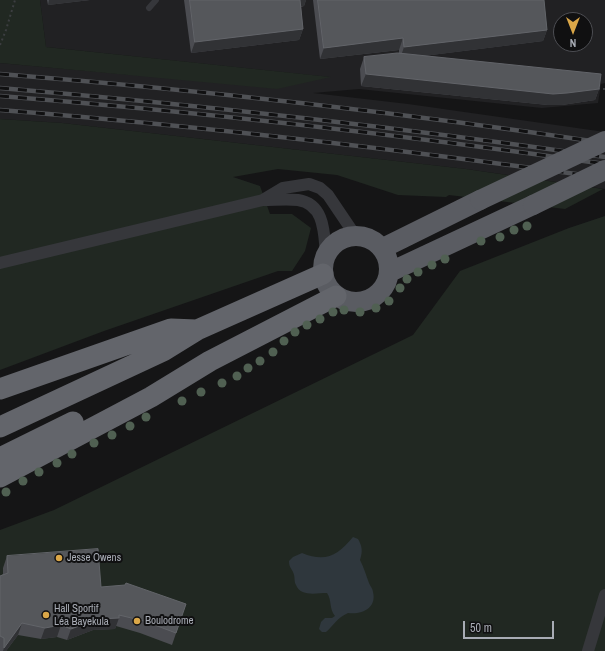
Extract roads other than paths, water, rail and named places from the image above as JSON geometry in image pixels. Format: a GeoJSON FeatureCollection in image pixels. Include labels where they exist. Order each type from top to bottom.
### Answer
{"type":"FeatureCollection","features":[{"type":"Feature","properties":{"kind":"highway"},"geometry":{"type":"LineString","coordinates":[[382,248],[605,141]]}},
{"type":"Feature","properties":{"kind":"highway"},"geometry":{"type":"LineString","coordinates":[[390,272],[605,170]]}},
{"type":"Feature","properties":{"kind":"highway"},"geometry":{"type":"LineString","coordinates":[[355,235],[364,236],[374,241],[382,248],[388,260],[390,272],[386,283],[379,293],[369,300],[357,302],[345,301],[336,296],[327,287],[322,264],[326,254],[333,244],[344,238],[355,235]]}},
{"type":"Feature","properties":{"kind":"highway"},"geometry":{"type":"LineString","coordinates":[[0,427],[163,350],[197,330],[323,274]]}},
{"type":"Feature","properties":{"kind":"highway"},"geometry":{"type":"LineString","coordinates":[[0,477],[151,396],[210,361],[336,296]]}},
{"type":"Feature","properties":{"kind":"highway"},"geometry":{"type":"LineString","coordinates":[[0,389],[171,329],[197,330]]}},
{"type":"Feature","properties":{"kind":"highway"},"geometry":{"type":"LineString","coordinates":[[0,458],[147,386],[210,361]]}},
{"type":"Feature","properties":{"kind":"highway"},"geometry":{"type":"LineString","coordinates":[[0,398],[74,363]]}},
{"type":"Feature","properties":{"kind":"street"},"geometry":{"type":"LineString","coordinates":[[263,200],[283,188],[309,184],[320,188],[328,195],[355,235]]}},
{"type":"Feature","properties":{"kind":"street"},"geometry":{"type":"LineString","coordinates":[[0,263],[263,200],[299,200],[311,206],[319,214],[324,228],[326,254]]}},
{"type":"Feature","properties":{"kind":"street"},"geometry":{"type":"LineString","coordinates":[[588,651],[605,595]]}},
{"type":"Feature","properties":{"kind":"lane"},"geometry":{"type":"LineString","coordinates":[[149,8],[156,0]]}},
{"type":"Feature","properties":{"kind":"railway"},"geometry":{"type":"LineString","coordinates":[[0,74],[151,87],[303,103],[605,143]]}},
{"type":"Feature","properties":{"kind":"railway"},"geometry":{"type":"LineString","coordinates":[[0,88],[303,118],[454,136],[605,157]]}},
{"type":"Feature","properties":{"kind":"railway"},"geometry":{"type":"LineString","coordinates":[[0,96],[151,109],[303,125],[454,143],[605,164]]}},
{"type":"Feature","properties":{"kind":"railway"},"geometry":{"type":"LineString","coordinates":[[0,110],[227,131],[454,158],[605,178]]}},
{"type":"Feature","properties":{"kind":"place","name":"Jesse Owens"},"geometry":{"type":"Point","coordinates":[59,558]}},
{"type":"Feature","properties":{"kind":"place","name":"Hall Sportif Léa Bayekula"},"geometry":{"type":"Point","coordinates":[46,615]}},
{"type":"Feature","properties":{"kind":"place","name":"Boulodrome"},"geometry":{"type":"Point","coordinates":[137,621]}}]}
